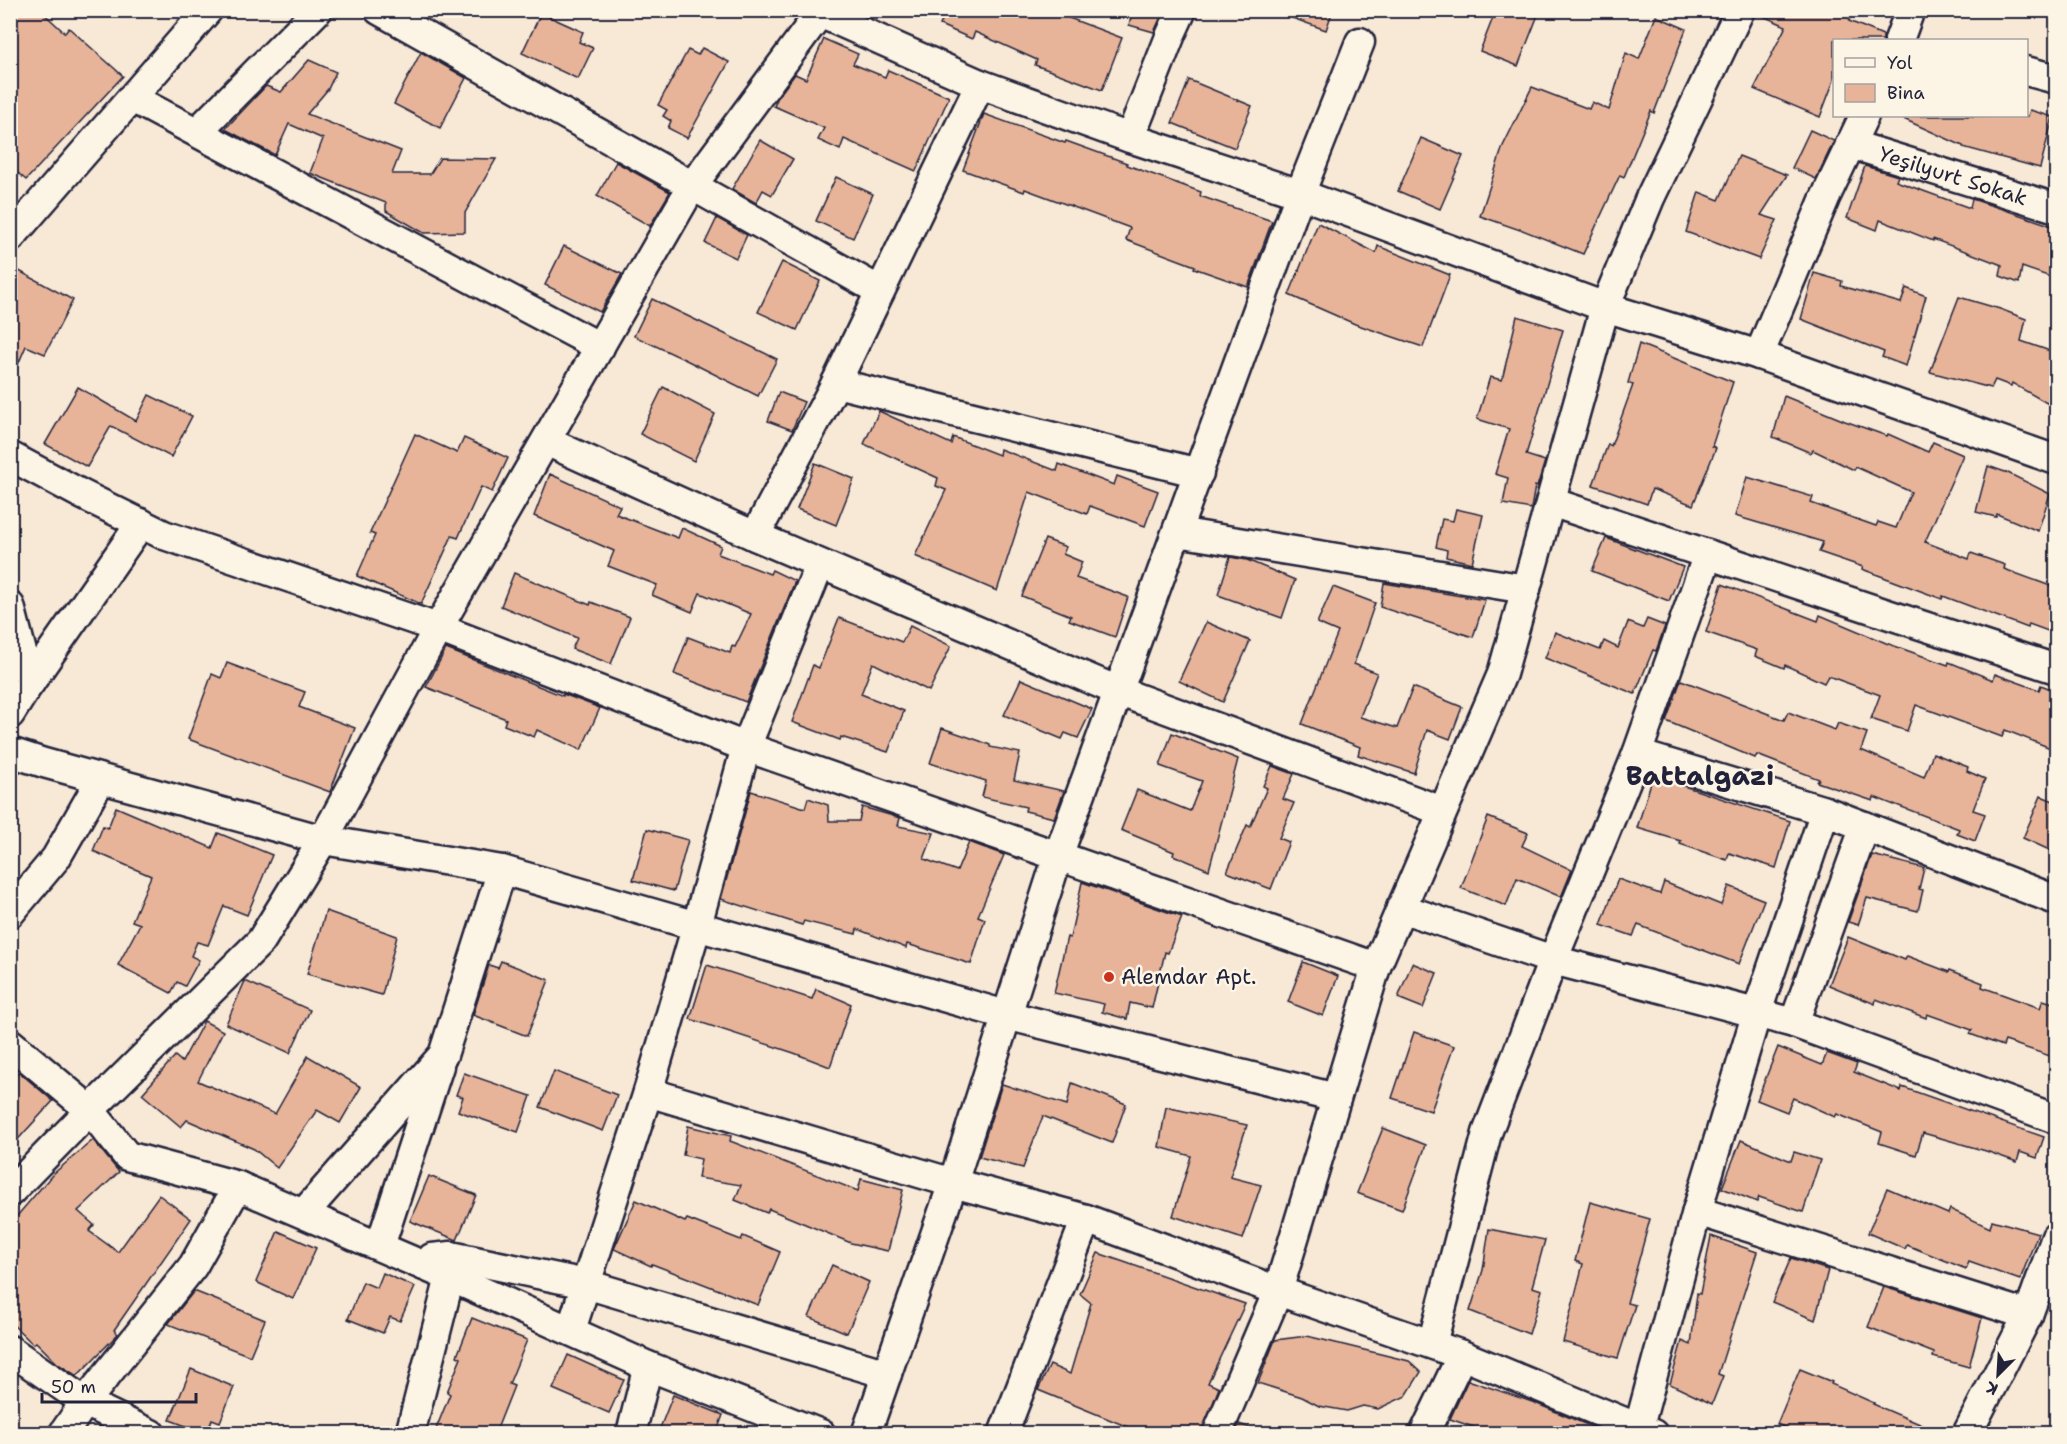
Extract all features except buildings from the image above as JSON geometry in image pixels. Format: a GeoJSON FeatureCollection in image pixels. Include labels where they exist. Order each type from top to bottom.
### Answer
{"type":"FeatureCollection","features":[{"type":"Feature","properties":{"kind":"street"},"geometry":{"type":"LineString","coordinates":[[10,238],[208,10]]}},
{"type":"Feature","properties":{"kind":"street"},"geometry":{"type":"LineString","coordinates":[[197,132],[318,10]]}},
{"type":"Feature","properties":{"kind":"street"},"geometry":{"type":"LineString","coordinates":[[379,10],[880,291]]}},
{"type":"Feature","properties":{"kind":"street"},"geometry":{"type":"LineString","coordinates":[[1130,138],[1182,10]]}},
{"type":"Feature","properties":{"kind":"street"},"geometry":{"type":"LineString","coordinates":[[1217,1434],[1278,1291],[1376,967],[1502,674],[1605,307],[1650,198],[1740,10]]}},
{"type":"Feature","properties":{"kind":"street"},"geometry":{"type":"LineString","coordinates":[[1903,39],[1910,10]]}},
{"type":"Feature","properties":{"kind":"street"},"geometry":{"type":"LineString","coordinates":[[10,1192],[261,941],[323,840],[438,628],[692,186],[818,12],[980,84],[1130,138],[1300,194],[1605,307],[1759,355],[2056,460]]}},
{"type":"Feature","properties":{"kind":"street"},"geometry":{"type":"LineString","coordinates":[[866,1434],[953,1183],[1058,856],[1300,194],[1360,42]]}},
{"type":"Feature","properties":{"kind":"street"},"geometry":{"type":"LineString","coordinates":[[2028,72],[2056,79]]}},
{"type":"Feature","properties":{"kind":"street"},"geometry":{"type":"LineString","coordinates":[[755,536],[836,383],[980,84]]}},
{"type":"Feature","properties":{"kind":"street"},"geometry":{"type":"LineString","coordinates":[[132,98],[600,347]]}},
{"type":"Feature","properties":{"kind":"street"},"geometry":{"type":"LineString","coordinates":[[1759,355],[1825,198],[1864,117]]}},
{"type":"Feature","properties":{"kind":"street","name":"Yeşilyurt Sokak"},"geometry":{"type":"LineString","coordinates":[[1850,144],[2056,208]]}},
{"type":"Feature","properties":{"kind":"street"},"geometry":{"type":"LineString","coordinates":[[836,383],[1199,473]]}},
{"type":"Feature","properties":{"kind":"street"},"geometry":{"type":"LineString","coordinates":[[546,441],[755,536],[1118,691],[1442,811]]}},
{"type":"Feature","properties":{"kind":"street"},"geometry":{"type":"LineString","coordinates":[[10,456],[164,535],[438,628],[746,747],[1376,967]]}},
{"type":"Feature","properties":{"kind":"street"},"geometry":{"type":"LineString","coordinates":[[1551,502],[2056,669]]}},
{"type":"Feature","properties":{"kind":"street"},"geometry":{"type":"LineString","coordinates":[[10,714],[141,523]]}},
{"type":"Feature","properties":{"kind":"street"},"geometry":{"type":"LineString","coordinates":[[1177,532],[1526,589]]}},
{"type":"Feature","properties":{"kind":"street"},"geometry":{"type":"LineString","coordinates":[[1432,1344],[1487,1132],[1553,960],[1637,754],[1708,554]]}},
{"type":"Feature","properties":{"kind":"street"},"geometry":{"type":"LineString","coordinates":[[571,1330],[648,1092],[746,747],[820,564]]}},
{"type":"Feature","properties":{"kind":"street"},"geometry":{"type":"LineString","coordinates":[[10,606],[30,683]]}},
{"type":"Feature","properties":{"kind":"street"},"geometry":{"type":"LineString","coordinates":[[10,752],[323,840],[502,870],[1006,1015],[1336,1098]]}},
{"type":"Feature","properties":{"kind":"street"},"geometry":{"type":"LineString","coordinates":[[1637,754],[1826,811],[2056,900]]}},
{"type":"Feature","properties":{"kind":"street"},"geometry":{"type":"LineString","coordinates":[[10,913],[56,858],[101,779]]}},
{"type":"Feature","properties":{"kind":"street"},"geometry":{"type":"LineString","coordinates":[[648,1092],[953,1183],[1086,1219],[1278,1291],[1462,1354],[1643,1432],[1697,1211],[1757,1012],[1826,811]]}},
{"type":"Feature","properties":{"kind":"street"},"geometry":{"type":"LineString","coordinates":[[1794,1023],[1865,826]]}},
{"type":"Feature","properties":{"kind":"street"},"geometry":{"type":"LineString","coordinates":[[380,1246],[502,870]]}},
{"type":"Feature","properties":{"kind":"street"},"geometry":{"type":"LineString","coordinates":[[1401,908],[1553,960],[1794,1023],[2056,1119]]}},
{"type":"Feature","properties":{"kind":"street"},"geometry":{"type":"LineString","coordinates":[[10,1042],[90,1110],[127,1156],[238,1186],[438,1271],[648,1366],[821,1434]]}},
{"type":"Feature","properties":{"kind":"street"},"geometry":{"type":"LineString","coordinates":[[304,1213],[443,1055]]}},
{"type":"Feature","properties":{"kind":"street"},"geometry":{"type":"LineString","coordinates":[[63,1434],[85,1402],[193,1266],[238,1186]]}},
{"type":"Feature","properties":{"kind":"street"},"geometry":{"type":"LineString","coordinates":[[1697,1211],[2028,1315]]}},
{"type":"Feature","properties":{"kind":"street"},"geometry":{"type":"LineString","coordinates":[[1003,1434],[1086,1219]]}},
{"type":"Feature","properties":{"kind":"street"},"geometry":{"type":"LineString","coordinates":[[1967,1434],[2028,1315],[2056,1237]]}},
{"type":"Feature","properties":{"kind":"street"},"geometry":{"type":"LineString","coordinates":[[410,1434],[438,1271],[432,1258],[451,1256],[586,1284],[887,1374]]}},
{"type":"Feature","properties":{"kind":"street"},"geometry":{"type":"LineString","coordinates":[[10,1350],[85,1402],[151,1434]]}},
{"type":"Feature","properties":{"kind":"street"},"geometry":{"type":"LineString","coordinates":[[1424,1434],[1462,1354]]}},
{"type":"Feature","properties":{"kind":"street"},"geometry":{"type":"LineString","coordinates":[[631,1434],[648,1366]]}},
{"type":"Feature","properties":{"kind":"place","name":"Alemdar Apt."},"geometry":{"type":"Point","coordinates":[1109,977]}},
{"type":"Feature","properties":{"kind":"district","name":"Battalgazi"},"geometry":{"type":"Point","coordinates":[1700,775]}}]}
